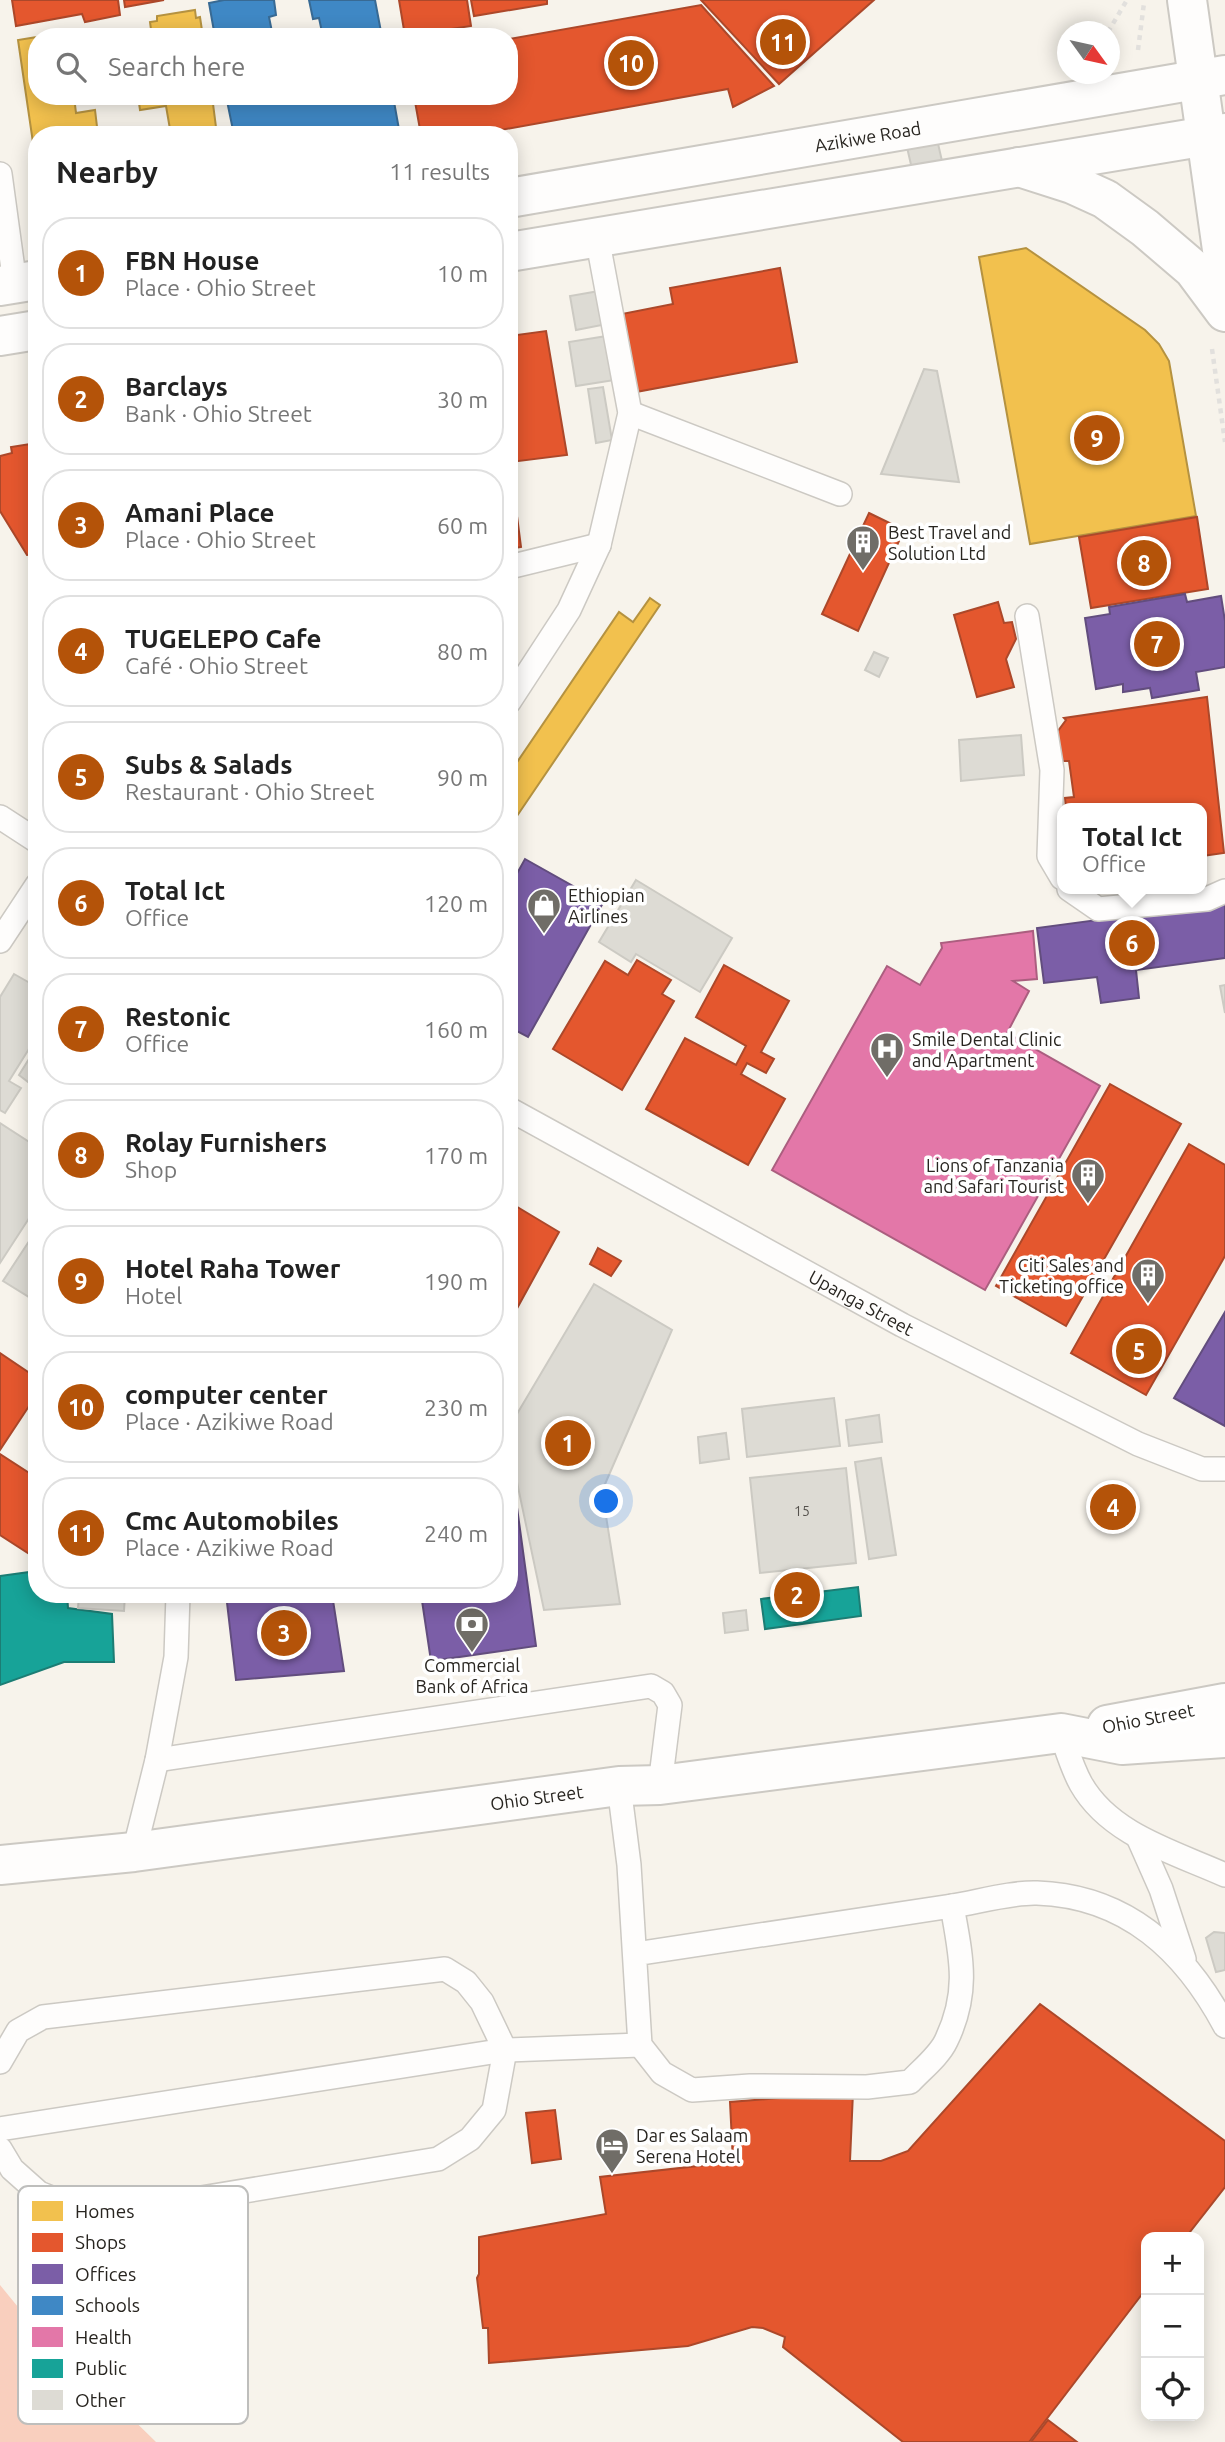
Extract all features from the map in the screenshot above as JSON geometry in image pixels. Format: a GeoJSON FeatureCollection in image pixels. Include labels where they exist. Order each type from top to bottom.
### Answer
{"type":"FeatureCollection","features":[{"type":"Feature","properties":{"kind":"main road"},"geometry":{"type":"LineString","coordinates":[[1187,0],[1212,77],[1225,271]]}},
{"type":"Feature","properties":{"kind":"main road","name":"Azikiwe Road"},"geometry":{"type":"LineString","coordinates":[[518,196],[1212,77]]}},
{"type":"Feature","properties":{"kind":"main road"},"geometry":{"type":"LineString","coordinates":[[518,250],[1216,135]]}},
{"type":"Feature","properties":{"kind":"main road"},"geometry":{"type":"LineString","coordinates":[[1019,167],[1072,184],[1115,206],[1193,269],[1225,312]]}},
{"type":"Feature","properties":{"kind":"main road"},"geometry":{"type":"LineString","coordinates":[[0,336],[28,331]]}},
{"type":"Feature","properties":{"kind":"main road","name":"Ohio Street"},"geometry":{"type":"LineString","coordinates":[[0,1866],[134,1852],[619,1786],[660,1785],[1066,1734],[1225,1703]]}},
{"type":"Feature","properties":{"kind":"main road","name":"Ohio Street"},"geometry":{"type":"LineString","coordinates":[[1066,1734],[1122,1745],[1225,1738]]}},
{"type":"Feature","properties":{"kind":"lane"},"geometry":{"type":"LineString","coordinates":[[0,174],[17,283]]}},
{"type":"Feature","properties":{"kind":"lane"},"geometry":{"type":"LineString","coordinates":[[518,688],[569,610],[599,545],[630,413],[597,237]]}},
{"type":"Feature","properties":{"kind":"lane"},"geometry":{"type":"LineString","coordinates":[[630,413],[840,494]]}},
{"type":"Feature","properties":{"kind":"lane"},"geometry":{"type":"LineString","coordinates":[[518,565],[599,545]]}},
{"type":"Feature","properties":{"kind":"lane"},"geometry":{"type":"LineString","coordinates":[[1027,616],[1052,770],[1049,856],[1057,869]]}},
{"type":"Feature","properties":{"kind":"lane"},"geometry":{"type":"LineString","coordinates":[[0,817],[28,835]]}},
{"type":"Feature","properties":{"kind":"lane"},"geometry":{"type":"LineString","coordinates":[[1076,894],[1098,909],[1207,899],[1225,891]]}},
{"type":"Feature","properties":{"kind":"lane"},"geometry":{"type":"LineString","coordinates":[[0,941],[28,899]]}},
{"type":"Feature","properties":{"kind":"lane","name":"Upanga Street"},"geometry":{"type":"LineString","coordinates":[[518,1114],[964,1357],[1138,1444],[1202,1469],[1225,1469]]}},
{"type":"Feature","properties":{"kind":"lane"},"geometry":{"type":"LineString","coordinates":[[134,1852],[157,1760],[176,1657],[178,1603]]}},
{"type":"Feature","properties":{"kind":"lane"},"geometry":{"type":"LineString","coordinates":[[157,1760],[651,1686],[663,1693],[670,1705],[660,1785]]}},
{"type":"Feature","properties":{"kind":"lane"},"geometry":{"type":"LineString","coordinates":[[1066,1734],[1080,1783],[1097,1807],[1138,1837],[1225,1875]]}},
{"type":"Feature","properties":{"kind":"lane"},"geometry":{"type":"LineString","coordinates":[[619,1786],[629,1865],[640,2045],[662,2073],[692,2090],[750,2086],[867,2087],[910,2082],[945,2043],[960,2001],[963,1965],[952,1906]]}},
{"type":"Feature","properties":{"kind":"lane"},"geometry":{"type":"LineString","coordinates":[[1138,1837],[1161,1889],[1186,1966]]}},
{"type":"Feature","properties":{"kind":"lane"},"geometry":{"type":"LineString","coordinates":[[635,1954],[1035,1893],[1081,1898],[1127,1916],[1159,1938],[1186,1966],[1211,2000],[1225,2026]]}},
{"type":"Feature","properties":{"kind":"lane"},"geometry":{"type":"LineString","coordinates":[[0,2062],[19,2031],[43,2017],[445,1969],[466,1982],[482,2002],[505,2050],[494,2110],[470,2139],[439,2160],[248,2191]]}},
{"type":"Feature","properties":{"kind":"lane"},"geometry":{"type":"LineString","coordinates":[[0,2129],[505,2050],[640,2045]]}},
{"type":"Feature","properties":{"kind":"lane"},"geometry":{"type":"LineString","coordinates":[[0,2148],[12,2169],[31,2186]]}},
{"type":"Feature","properties":{"kind":"path"},"geometry":{"type":"LineString","coordinates":[[1115,21],[1128,0]]}},
{"type":"Feature","properties":{"kind":"shaded area"},"geometry":{"type":"Polygon","coordinates":[[[0,2285],[18,2307],[18,2424],[138,2424],[156,2442],[0,2442],[0,2285]]]}},
{"type":"Feature","properties":{"kind":"building: Homes"},"geometry":{"type":"Polygon","coordinates":[[[195,10],[196,18],[200,17],[202,28],[151,28],[150,22],[157,21],[157,16],[195,10]]]}},
{"type":"Feature","properties":{"kind":"building: Homes"},"geometry":{"type":"Polygon","coordinates":[[[28,38],[28,105],[75,105],[76,113],[95,110],[97,126],[31,126],[18,40],[28,38]]]}},
{"type":"Feature","properties":{"kind":"building: Homes"},"geometry":{"type":"Polygon","coordinates":[[[139,105],[213,105],[216,126],[169,126],[166,106],[140,110],[139,105]]]}},
{"type":"Feature","properties":{"kind":"building: Homes"},"geometry":{"type":"Polygon","coordinates":[[[1026,248],[1145,330],[1159,344],[1169,361],[1196,516],[1030,544],[979,257],[1026,248]]]}},
{"type":"Feature","properties":{"kind":"building: Homes"},"geometry":{"type":"Polygon","coordinates":[[[650,598],[660,605],[518,815],[518,761],[619,612],[633,622],[650,598]]]}},
{"type":"Feature","properties":{"kind":"building: Shops"},"geometry":{"type":"Polygon","coordinates":[[[12,0],[118,0],[120,15],[85,22],[82,14],[16,26],[12,0]]]}},
{"type":"Feature","properties":{"kind":"building: Shops"},"geometry":{"type":"Polygon","coordinates":[[[124,0],[164,0],[125,7],[124,0]]]}},
{"type":"Feature","properties":{"kind":"building: Shops"},"geometry":{"type":"Polygon","coordinates":[[[399,0],[467,0],[471,26],[404,28],[399,0]]]}},
{"type":"Feature","properties":{"kind":"building: Shops"},"geometry":{"type":"Polygon","coordinates":[[[471,0],[547,0],[547,4],[474,16],[471,0]]]}},
{"type":"Feature","properties":{"kind":"building: Shops"},"geometry":{"type":"Polygon","coordinates":[[[701,0],[874,0],[779,84],[701,0]]]}},
{"type":"Feature","properties":{"kind":"building: Shops"},"geometry":{"type":"Polygon","coordinates":[[[701,5],[774,86],[733,107],[728,89],[518,127],[419,126],[416,105],[518,105],[518,37],[701,5]]]}},
{"type":"Feature","properties":{"kind":"building: Shops"},"geometry":{"type":"Polygon","coordinates":[[[780,268],[797,362],[636,392],[622,314],[673,304],[670,288],[780,268]]]}},
{"type":"Feature","properties":{"kind":"building: Shops"},"geometry":{"type":"Polygon","coordinates":[[[546,331],[567,455],[518,461],[518,335],[546,331]]]}},
{"type":"Feature","properties":{"kind":"building: Shops"},"geometry":{"type":"Polygon","coordinates":[[[28,444],[28,555],[0,511],[0,456],[12,453],[11,447],[28,444]]]}},
{"type":"Feature","properties":{"kind":"building: Shops","name":"Best Travel and Solution Ltd"},"geometry":{"type":"Polygon","coordinates":[[[869,513],[904,530],[858,631],[822,614],[869,513]]]}},
{"type":"Feature","properties":{"kind":"building: Shops"},"geometry":{"type":"Polygon","coordinates":[[[1197,517],[1208,589],[1091,608],[1079,537],[1197,517]]]}},
{"type":"Feature","properties":{"kind":"building: Shops"},"geometry":{"type":"Polygon","coordinates":[[[518,524],[521,547],[518,548],[518,524]]]}},
{"type":"Feature","properties":{"kind":"building: Shops"},"geometry":{"type":"Polygon","coordinates":[[[998,602],[1004,623],[1012,622],[1016,639],[1006,659],[1014,687],[977,697],[954,615],[998,602]]]}},
{"type":"Feature","properties":{"kind":"building: Shops"},"geometry":{"type":"Polygon","coordinates":[[[1207,697],[1224,853],[1207,855],[1207,803],[1066,803],[1065,798],[1074,797],[1069,761],[1058,761],[1055,735],[1066,720],[1064,718],[1207,697]]]}},
{"type":"Feature","properties":{"kind":"building: Shops"},"geometry":{"type":"Polygon","coordinates":[[[637,960],[671,980],[662,994],[674,1001],[622,1090],[553,1049],[605,961],[628,975],[637,960]]]}},
{"type":"Feature","properties":{"kind":"building: Shops"},"geometry":{"type":"Polygon","coordinates":[[[724,965],[789,1001],[761,1052],[774,1059],[766,1073],[747,1063],[741,1074],[785,1099],[748,1165],[646,1109],[685,1038],[736,1065],[746,1046],[696,1017],[724,965]]]}},
{"type":"Feature","properties":{"kind":"building: Shops","name":"Lions of Tanzania and Safari Tourist"},"geometry":{"type":"Polygon","coordinates":[[[1110,1084],[1181,1124],[1066,1326],[996,1286],[1110,1084]]]}},
{"type":"Feature","properties":{"kind":"building: Shops","name":"Citi Sales and Ticketing office"},"geometry":{"type":"Polygon","coordinates":[[[1189,1144],[1225,1165],[1225,1256],[1146,1395],[1071,1353],[1189,1144]]]}},
{"type":"Feature","properties":{"kind":"building: Shops"},"geometry":{"type":"Polygon","coordinates":[[[518,1207],[559,1232],[518,1307],[518,1207]]]}},
{"type":"Feature","properties":{"kind":"building: Shops"},"geometry":{"type":"Polygon","coordinates":[[[598,1248],[621,1261],[611,1276],[590,1264],[598,1248]]]}},
{"type":"Feature","properties":{"kind":"building: Shops"},"geometry":{"type":"Polygon","coordinates":[[[0,1353],[28,1372],[28,1408],[0,1450],[0,1353]]]}},
{"type":"Feature","properties":{"kind":"building: Shops"},"geometry":{"type":"Polygon","coordinates":[[[0,1454],[28,1472],[28,1553],[0,1535],[0,1454]]]}},
{"type":"Feature","properties":{"kind":"building: Shops"},"geometry":{"type":"Polygon","coordinates":[[[1040,2004],[1225,2141],[1225,2187],[1190,2232],[1141,2232],[1141,2296],[1029,2442],[903,2442],[783,2347],[785,2337],[763,2328],[752,2327],[688,2346],[489,2363],[488,2328],[483,2328],[477,2278],[479,2237],[606,2214],[600,2177],[733,2162],[730,2102],[853,2092],[850,2161],[881,2161],[908,2151],[1040,2004]]]}},
{"type":"Feature","properties":{"kind":"building: Shops"},"geometry":{"type":"Polygon","coordinates":[[[555,2110],[561,2159],[532,2163],[526,2113],[555,2110]]]}},
{"type":"Feature","properties":{"kind":"building: Shops"},"geometry":{"type":"Polygon","coordinates":[[[1048,2420],[1077,2442],[1031,2442],[1048,2420]]]}},
{"type":"Feature","properties":{"kind":"building: Offices"},"geometry":{"type":"Polygon","coordinates":[[[1185,594],[1187,602],[1221,596],[1225,621],[1225,667],[1196,672],[1199,690],[1152,698],[1150,688],[1123,692],[1123,684],[1096,689],[1085,618],[1110,614],[1109,607],[1185,594]]]}},
{"type":"Feature","properties":{"kind":"building: Offices"},"geometry":{"type":"Polygon","coordinates":[[[525,859],[603,903],[528,1037],[518,1032],[518,872],[525,859]]]}},
{"type":"Feature","properties":{"kind":"building: Offices"},"geometry":{"type":"Polygon","coordinates":[[[1225,903],[1225,958],[1136,970],[1139,998],[1101,1003],[1097,977],[1044,983],[1037,928],[1225,903]]]}},
{"type":"Feature","properties":{"kind":"building: Offices"},"geometry":{"type":"Polygon","coordinates":[[[1225,1312],[1225,1426],[1174,1398],[1225,1312]]]}},
{"type":"Feature","properties":{"kind":"building: Offices"},"geometry":{"type":"Polygon","coordinates":[[[518,1515],[536,1646],[431,1661],[422,1603],[518,1603],[518,1515]]]}},
{"type":"Feature","properties":{"kind":"building: Offices"},"geometry":{"type":"Polygon","coordinates":[[[227,1603],[333,1603],[344,1671],[236,1680],[227,1603]]]}},
{"type":"Feature","properties":{"kind":"building: Schools"},"geometry":{"type":"Polygon","coordinates":[[[224,0],[274,0],[276,15],[269,17],[271,28],[213,28],[209,3],[224,0]]]}},
{"type":"Feature","properties":{"kind":"building: Schools"},"geometry":{"type":"Polygon","coordinates":[[[309,0],[375,0],[380,28],[321,28],[319,18],[313,19],[309,0]]]}},
{"type":"Feature","properties":{"kind":"building: Schools"},"geometry":{"type":"Polygon","coordinates":[[[228,105],[395,105],[398,126],[232,126],[228,105]]]}},
{"type":"Feature","properties":{"kind":"building: Health","name":"Smile Dental Clinic and Apartment"},"geometry":{"type":"Polygon","coordinates":[[[1033,931],[1037,979],[1013,981],[1029,991],[1007,1033],[1100,1086],[985,1290],[772,1170],[887,966],[920,985],[942,948],[941,943],[1033,931]]]}},
{"type":"Feature","properties":{"kind":"building: Public"},"geometry":{"type":"Polygon","coordinates":[[[28,1572],[28,1603],[68,1603],[68,1608],[112,1614],[114,1662],[64,1662],[0,1685],[0,1576],[28,1572]]]}},
{"type":"Feature","properties":{"kind":"building: Public"},"geometry":{"type":"Polygon","coordinates":[[[858,1587],[861,1616],[765,1629],[761,1599],[858,1587]]]}},
{"type":"Feature","properties":{"kind":"building: Other"},"geometry":{"type":"Polygon","coordinates":[[[936,135],[942,161],[912,169],[906,143],[936,135]]]}},
{"type":"Feature","properties":{"kind":"building: Other"},"geometry":{"type":"Polygon","coordinates":[[[605,290],[612,323],[576,330],[570,296],[605,290]]]}},
{"type":"Feature","properties":{"kind":"building: Other"},"geometry":{"type":"Polygon","coordinates":[[[613,335],[621,379],[576,386],[569,342],[613,335]]]}},
{"type":"Feature","properties":{"kind":"building: Other"},"geometry":{"type":"Polygon","coordinates":[[[924,369],[937,371],[959,482],[881,474],[924,369]]]}},
{"type":"Feature","properties":{"kind":"building: Other"},"geometry":{"type":"Polygon","coordinates":[[[603,387],[612,440],[596,443],[588,389],[603,387]]]}},
{"type":"Feature","properties":{"kind":"building: Other"},"geometry":{"type":"Polygon","coordinates":[[[874,652],[888,658],[879,677],[865,670],[874,652]]]}},
{"type":"Feature","properties":{"kind":"building: Other"},"geometry":{"type":"Polygon","coordinates":[[[1021,735],[1024,775],[961,781],[959,740],[1021,735]]]}},
{"type":"Feature","properties":{"kind":"building: Other"},"geometry":{"type":"Polygon","coordinates":[[[636,880],[732,938],[700,992],[636,954],[631,962],[599,942],[636,880]]]}},
{"type":"Feature","properties":{"kind":"building: Other"},"geometry":{"type":"Polygon","coordinates":[[[14,974],[28,982],[28,1050],[9,1081],[21,1088],[5,1113],[0,1110],[0,997],[14,974]]]}},
{"type":"Feature","properties":{"kind":"building: Other"},"geometry":{"type":"Polygon","coordinates":[[[1225,985],[1225,1013],[1220,986],[1225,985]]]}},
{"type":"Feature","properties":{"kind":"building: Other"},"geometry":{"type":"Polygon","coordinates":[[[28,1060],[28,1082],[19,1075],[28,1060]]]}},
{"type":"Feature","properties":{"kind":"building: Other"},"geometry":{"type":"Polygon","coordinates":[[[0,1123],[28,1141],[28,1220],[0,1263],[0,1123]]]}},
{"type":"Feature","properties":{"kind":"building: Other"},"geometry":{"type":"Polygon","coordinates":[[[28,1243],[28,1296],[3,1281],[28,1243]]]}},
{"type":"Feature","properties":{"kind":"building: Other"},"geometry":{"type":"Polygon","coordinates":[[[594,1284],[672,1330],[602,1491],[620,1604],[544,1610],[518,1487],[518,1412],[594,1284]]]}},
{"type":"Feature","properties":{"kind":"building: Other"},"geometry":{"type":"Polygon","coordinates":[[[834,1398],[840,1446],[747,1457],[742,1409],[834,1398]]]}},
{"type":"Feature","properties":{"kind":"building: Other"},"geometry":{"type":"Polygon","coordinates":[[[879,1415],[882,1442],[849,1446],[846,1420],[879,1415]]]}},
{"type":"Feature","properties":{"kind":"building: Other"},"geometry":{"type":"Polygon","coordinates":[[[726,1433],[729,1459],[700,1463],[698,1437],[726,1433]]]}},
{"type":"Feature","properties":{"kind":"building: Other"},"geometry":{"type":"Polygon","coordinates":[[[881,1458],[896,1555],[869,1559],[855,1462],[881,1458]]]}},
{"type":"Feature","properties":{"kind":"building: Other"},"geometry":{"type":"Polygon","coordinates":[[[846,1468],[856,1563],[760,1573],[750,1478],[846,1468]]]}},
{"type":"Feature","properties":{"kind":"building: Other"},"geometry":{"type":"Polygon","coordinates":[[[78,1603],[124,1603],[124,1611],[78,1608],[78,1603]]]}},
{"type":"Feature","properties":{"kind":"building: Other"},"geometry":{"type":"Polygon","coordinates":[[[746,1610],[748,1630],[725,1633],[723,1613],[746,1610]]]}},
{"type":"Feature","properties":{"kind":"building: Other"},"geometry":{"type":"Polygon","coordinates":[[[1214,1932],[1225,1933],[1225,1970],[1216,1972],[1206,1938],[1214,1932]]]}},
{"type":"Feature","properties":{"kind":"place","name":"Cmc Automobiles"},"geometry":{"type":"Point","coordinates":[783,42]}},
{"type":"Feature","properties":{"kind":"place","name":"computer center"},"geometry":{"type":"Point","coordinates":[631,63]}},
{"type":"Feature","properties":{"kind":"place","name":"Hotel Raha Tower"},"geometry":{"type":"Point","coordinates":[1097,438]}},
{"type":"Feature","properties":{"kind":"place","name":"Rolay Furnishers"},"geometry":{"type":"Point","coordinates":[1144,563]}},
{"type":"Feature","properties":{"kind":"place","name":"Best Travel and Solution Ltd"},"geometry":{"type":"Point","coordinates":[863,572]}},
{"type":"Feature","properties":{"kind":"place","name":"Restonic"},"geometry":{"type":"Point","coordinates":[1157,644]}},
{"type":"Feature","properties":{"kind":"place","name":"Ethiopian Airlines"},"geometry":{"type":"Point","coordinates":[544,935]}},
{"type":"Feature","properties":{"kind":"place","name":"Total Ict"},"geometry":{"type":"Point","coordinates":[1132,943]}},
{"type":"Feature","properties":{"kind":"place","name":"Smile Dental Clinic and Apartment"},"geometry":{"type":"Point","coordinates":[887,1079]}},
{"type":"Feature","properties":{"kind":"place","name":"Lions of Tanzania and Safari Tourist"},"geometry":{"type":"Point","coordinates":[1088,1205]}},
{"type":"Feature","properties":{"kind":"place","name":"Citi Sales and Ticketing office"},"geometry":{"type":"Point","coordinates":[1148,1305]}},
{"type":"Feature","properties":{"kind":"place","name":"Subs & Salads"},"geometry":{"type":"Point","coordinates":[1139,1351]}},
{"type":"Feature","properties":{"kind":"place","name":"FBN House"},"geometry":{"type":"Point","coordinates":[568,1443]}},
{"type":"Feature","properties":{"kind":"place","name":"TUGELEPO Cafe"},"geometry":{"type":"Point","coordinates":[1113,1507]}},
{"type":"Feature","properties":{"kind":"place","name":"Barclays"},"geometry":{"type":"Point","coordinates":[797,1595]}},
{"type":"Feature","properties":{"kind":"place","name":"Amani Place"},"geometry":{"type":"Point","coordinates":[284,1633]}},
{"type":"Feature","properties":{"kind":"place","name":"Commercial Bank of Africa"},"geometry":{"type":"Point","coordinates":[472,1654]}},
{"type":"Feature","properties":{"kind":"place","name":"Dar es Salaam Serena Hotel"},"geometry":{"type":"Point","coordinates":[612,2175]}}]}
